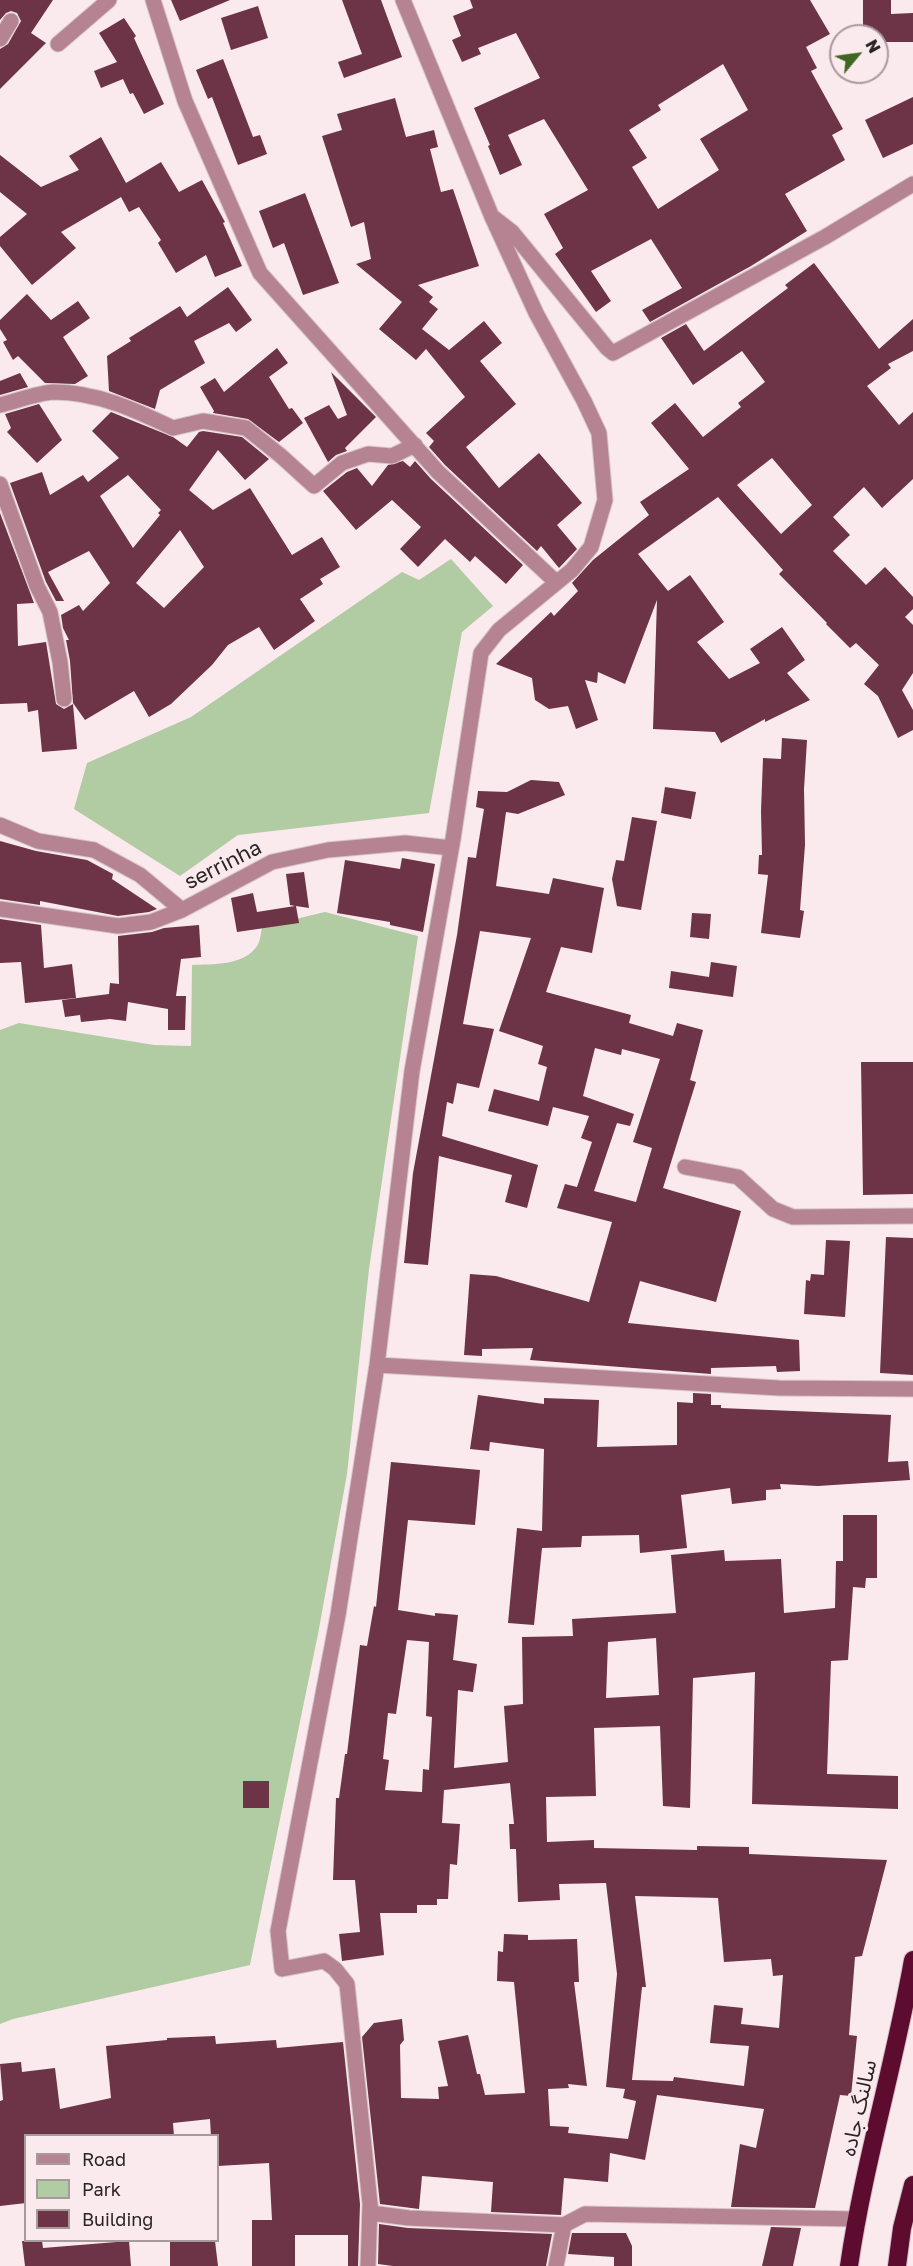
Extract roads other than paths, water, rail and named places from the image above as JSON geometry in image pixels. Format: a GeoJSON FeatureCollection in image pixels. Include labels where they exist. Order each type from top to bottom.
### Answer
{"type":"FeatureCollection","features":[{"type":"Feature","properties":{"kind":"highway","name":"سالنگ جاده"},"geometry":{"type":"LineString","coordinates":[[849,2266],[855,2219],[903,2017],[913,1960]]}},
{"type":"Feature","properties":{"kind":"highway"},"geometry":{"type":"LineString","coordinates":[[897,2266],[902,2228],[913,2185]]}},
{"type":"Feature","properties":{"kind":"street"},"geometry":{"type":"LineString","coordinates":[[58,44],[109,0]]}},
{"type":"Feature","properties":{"kind":"street"},"geometry":{"type":"LineString","coordinates":[[153,0],[185,101],[260,273],[438,472],[556,582]]}},
{"type":"Feature","properties":{"kind":"street"},"geometry":{"type":"LineString","coordinates":[[403,0],[492,217],[536,313],[564,361],[599,433],[605,500],[591,547],[572,570],[499,630],[481,653],[451,848],[412,1071],[377,1365],[338,1615],[278,1930],[282,1969],[324,1961],[335,1969],[347,1984],[371,2213],[409,2218],[564,2225],[585,2214],[855,2219]]}},
{"type":"Feature","properties":{"kind":"street"},"geometry":{"type":"LineString","coordinates":[[0,39],[11,21]]}},
{"type":"Feature","properties":{"kind":"street"},"geometry":{"type":"LineString","coordinates":[[492,217],[512,232],[607,348],[613,352],[825,237],[913,184]]}},
{"type":"Feature","properties":{"kind":"street"},"geometry":{"type":"LineString","coordinates":[[0,405],[52,392],[90,395],[132,408],[173,428],[203,421],[246,428],[314,486],[342,463],[368,454],[392,456],[415,445]]}},
{"type":"Feature","properties":{"kind":"street"},"geometry":{"type":"LineString","coordinates":[[0,484],[37,586],[50,612],[60,662],[64,699]]}},
{"type":"Feature","properties":{"kind":"street","name":"serrinha"},"geometry":{"type":"LineString","coordinates":[[0,825],[38,840],[94,850],[140,875],[182,910],[272,862],[328,850],[405,843],[451,848]]}},
{"type":"Feature","properties":{"kind":"street"},"geometry":{"type":"LineString","coordinates":[[0,909],[118,926],[152,922],[182,910]]}},
{"type":"Feature","properties":{"kind":"street"},"geometry":{"type":"LineString","coordinates":[[685,1167],[738,1178],[773,1209],[793,1217],[913,1216]]}},
{"type":"Feature","properties":{"kind":"street"},"geometry":{"type":"LineString","coordinates":[[377,1365],[780,1388],[913,1389]]}},
{"type":"Feature","properties":{"kind":"street"},"geometry":{"type":"LineString","coordinates":[[368,2266],[370,2199]]}},
{"type":"Feature","properties":{"kind":"street"},"geometry":{"type":"LineString","coordinates":[[556,2266],[564,2225]]}}]}
